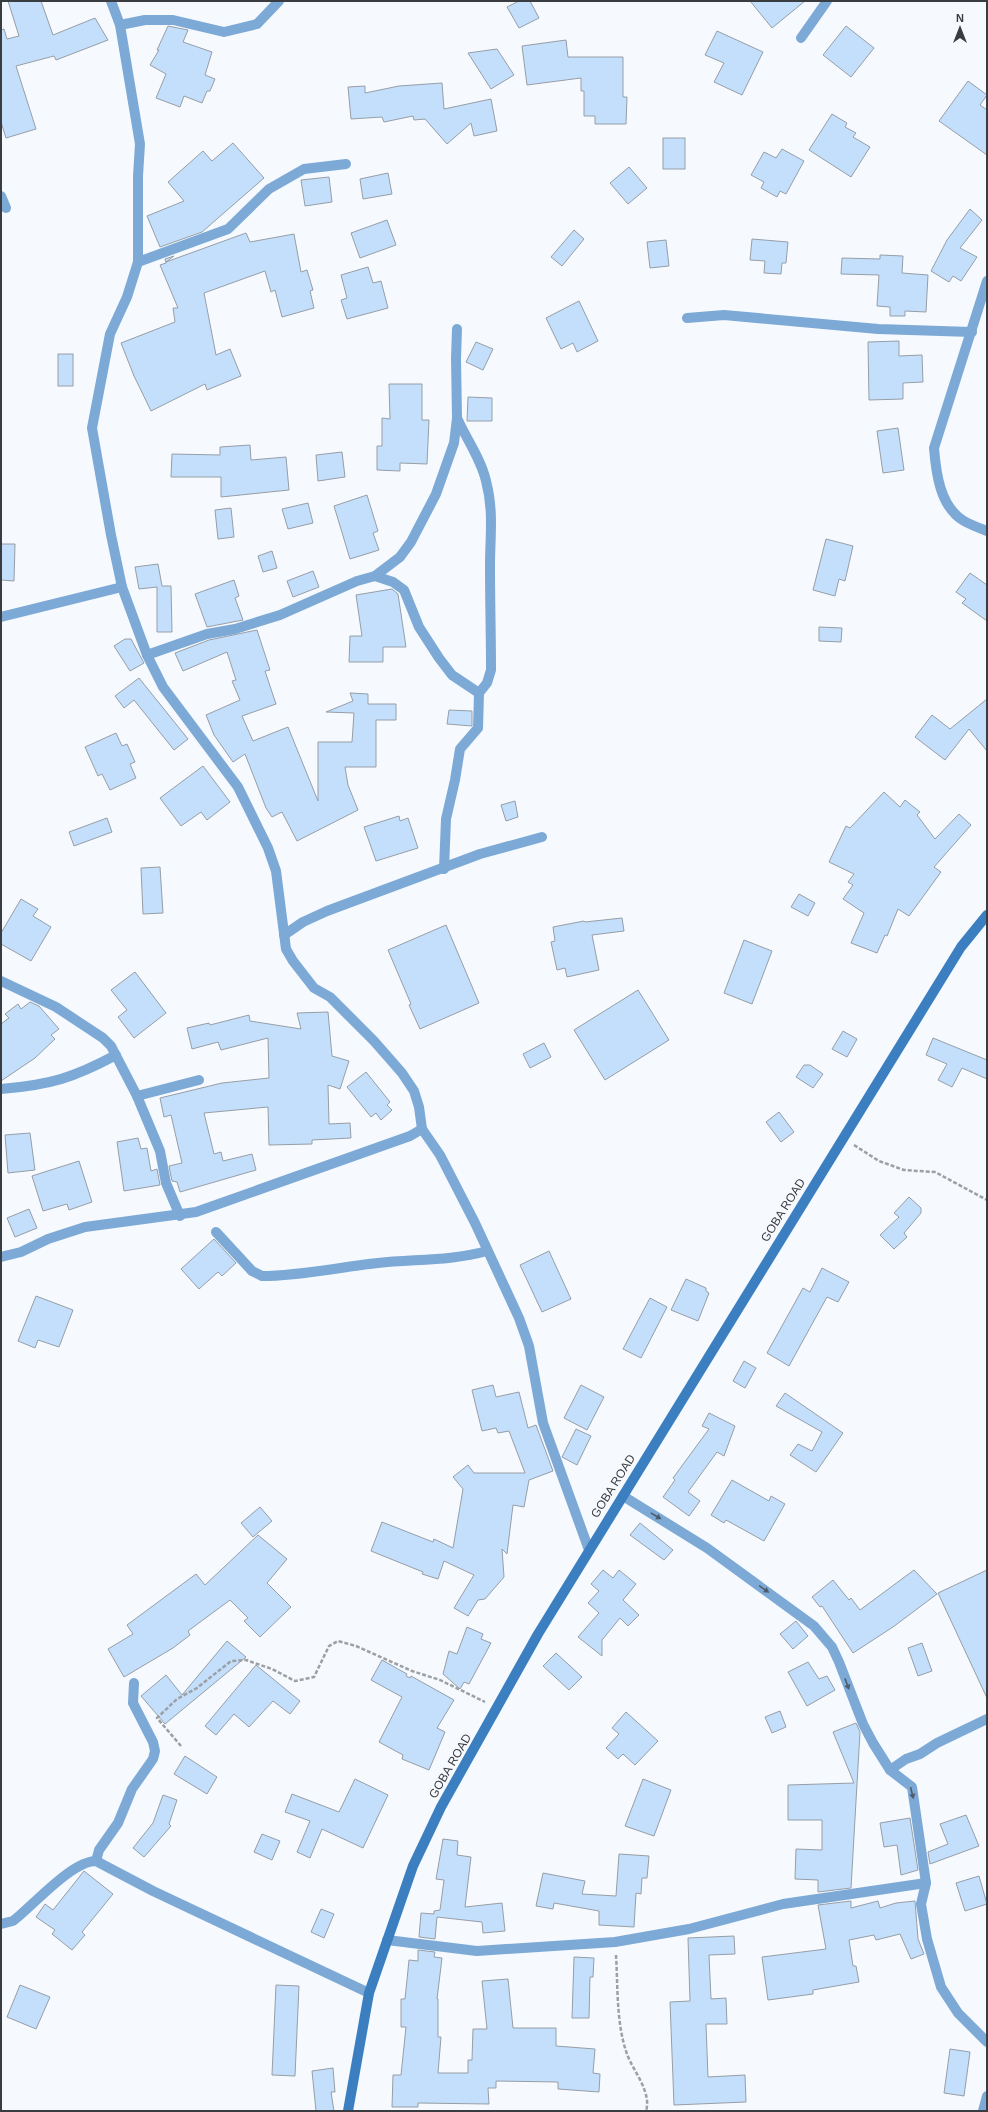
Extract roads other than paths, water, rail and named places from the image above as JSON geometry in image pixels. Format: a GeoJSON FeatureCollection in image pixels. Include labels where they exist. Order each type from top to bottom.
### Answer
{"type":"FeatureCollection","features":[{"type":"Feature","properties":{"kind":"main road","name":"GOBA ROAD"},"geometry":{"type":"LineString","coordinates":[[348,2111],[369,1994],[413,1866],[441,1807],[498,1708],[538,1634],[589,1550],[961,947],[987,914]]}},
{"type":"Feature","properties":{"kind":"street"},"geometry":{"type":"LineString","coordinates":[[111,1],[120,25],[140,144],[138,176],[138,262],[127,298],[110,334],[92,428],[109,528],[122,587],[147,655],[163,686],[238,787],[268,848],[276,870],[284,935],[286,948],[289,955],[314,988],[330,997],[374,1040],[402,1073],[414,1091],[419,1108],[422,1129],[440,1155],[475,1223],[516,1311],[529,1346],[543,1423],[589,1550]]}},
{"type":"Feature","properties":{"kind":"street"},"geometry":{"type":"LineString","coordinates":[[120,25],[145,20],[173,20],[224,32],[258,24],[279,1]]}},
{"type":"Feature","properties":{"kind":"street"},"geometry":{"type":"LineString","coordinates":[[801,38],[827,1]]}},
{"type":"Feature","properties":{"kind":"street"},"geometry":{"type":"LineString","coordinates":[[138,262],[228,229],[269,189],[304,169],[346,164]]}},
{"type":"Feature","properties":{"kind":"street"},"geometry":{"type":"LineString","coordinates":[[1,196],[6,208]]}},
{"type":"Feature","properties":{"kind":"street"},"geometry":{"type":"LineString","coordinates":[[987,281],[934,448],[936,473],[946,503],[962,520],[987,532]]}},
{"type":"Feature","properties":{"kind":"street"},"geometry":{"type":"LineString","coordinates":[[687,318],[724,315],[885,329],[972,332]]}},
{"type":"Feature","properties":{"kind":"street"},"geometry":{"type":"LineString","coordinates":[[147,655],[207,634],[235,629],[280,615],[357,581],[375,576],[400,557],[411,542],[436,494],[450,458],[454,443],[457,418],[456,358],[458,329]]}},
{"type":"Feature","properties":{"kind":"street"},"geometry":{"type":"LineString","coordinates":[[444,869],[446,819],[460,749],[478,728],[479,693],[487,683],[491,670],[490,565],[492,527],[486,480],[478,459],[467,442],[457,418]]}},
{"type":"Feature","properties":{"kind":"street"},"geometry":{"type":"LineString","coordinates":[[375,576],[393,582],[404,590],[419,627],[439,658],[452,675],[479,693]]}},
{"type":"Feature","properties":{"kind":"street"},"geometry":{"type":"LineString","coordinates":[[1,617],[122,587]]}},
{"type":"Feature","properties":{"kind":"street"},"geometry":{"type":"LineString","coordinates":[[284,935],[303,922],[327,911],[444,869],[480,854],[542,837]]}},
{"type":"Feature","properties":{"kind":"street"},"geometry":{"type":"LineString","coordinates":[[1,980],[56,1007],[73,1018],[103,1038],[116,1055],[137,1096],[160,1151],[166,1183],[180,1216]]}},
{"type":"Feature","properties":{"kind":"street"},"geometry":{"type":"LineString","coordinates":[[1,1089],[38,1086],[55,1082],[86,1072],[116,1055]]}},
{"type":"Feature","properties":{"kind":"street"},"geometry":{"type":"LineString","coordinates":[[137,1096],[200,1080]]}},
{"type":"Feature","properties":{"kind":"street"},"geometry":{"type":"LineString","coordinates":[[1,1257],[21,1252],[48,1239],[85,1227],[180,1216],[196,1212],[311,1170],[368,1152],[410,1136],[422,1129]]}},
{"type":"Feature","properties":{"kind":"street"},"geometry":{"type":"LineString","coordinates":[[216,1232],[252,1271],[262,1276],[380,1263],[466,1257],[487,1251]]}},
{"type":"Feature","properties":{"kind":"street"},"geometry":{"type":"LineString","coordinates":[[623,1496],[707,1548],[814,1626],[832,1647],[862,1724],[890,1770],[912,1788],[926,1883],[920,1904],[927,1939],[941,1987],[958,2012],[987,2042]]}},
{"type":"Feature","properties":{"kind":"street"},"geometry":{"type":"LineString","coordinates":[[96,1861],[99,1850],[118,1823],[132,1789],[153,1760],[155,1751],[153,1742],[133,1703],[134,1683]]}},
{"type":"Feature","properties":{"kind":"street"},"geometry":{"type":"LineString","coordinates":[[890,1770],[906,1759],[920,1754],[938,1743],[987,1719]]}},
{"type":"Feature","properties":{"kind":"street"},"geometry":{"type":"LineString","coordinates":[[1,1924],[13,1921],[68,1873],[90,1861],[96,1861],[153,1891],[369,1994]]}},
{"type":"Feature","properties":{"kind":"street"},"geometry":{"type":"LineString","coordinates":[[387,1940],[477,1951],[615,1942],[689,1929],[783,1904],[926,1883]]}},
{"type":"Feature","properties":{"kind":"street"},"geometry":{"type":"LineString","coordinates":[[983,2111],[987,2096]]}}]}
